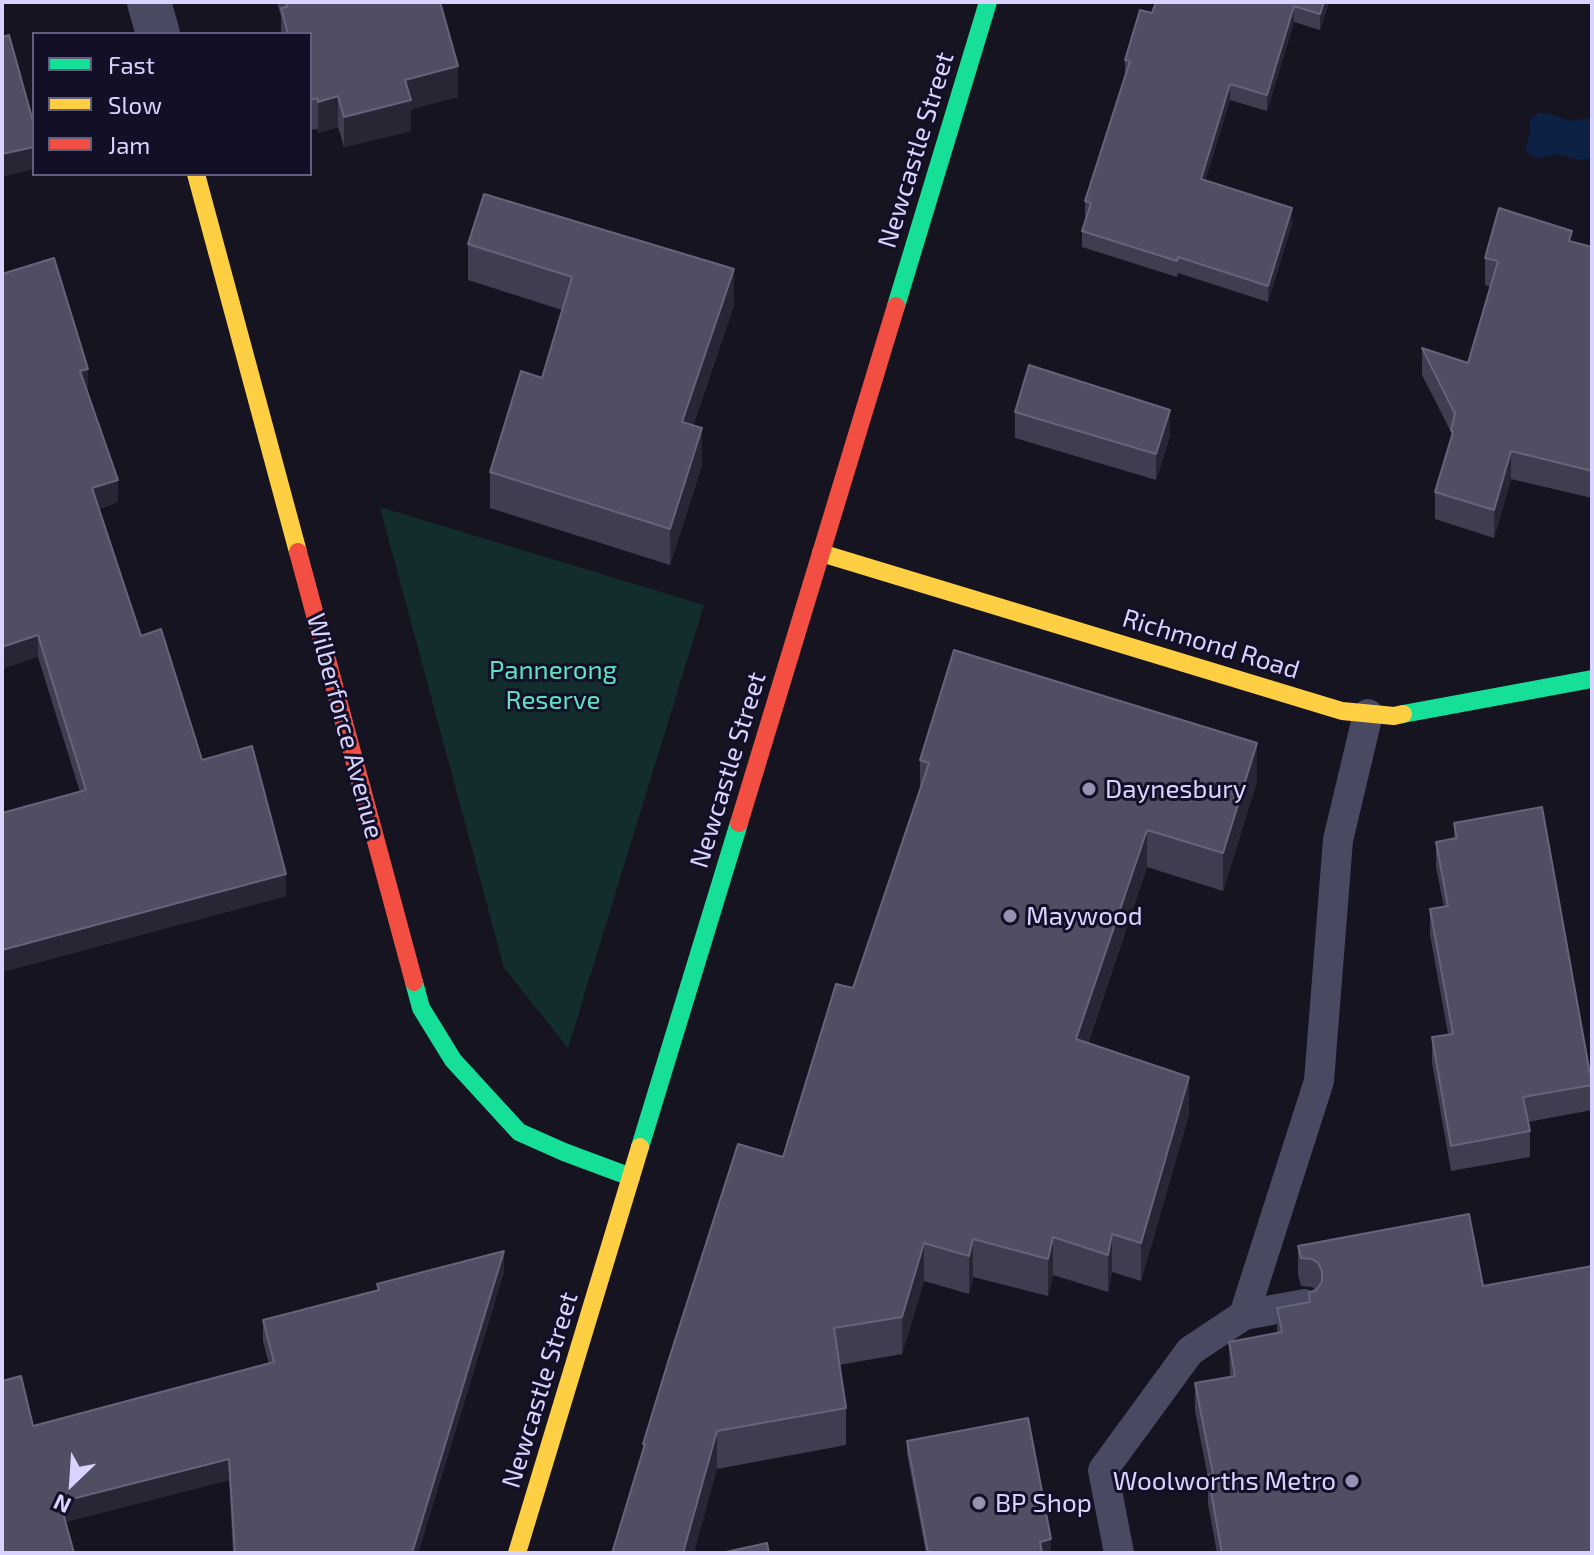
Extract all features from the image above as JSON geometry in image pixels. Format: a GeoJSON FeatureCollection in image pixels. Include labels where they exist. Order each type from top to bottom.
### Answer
{"type":"FeatureCollection","features":[{"type":"Feature","properties":{"kind":"street"},"geometry":{"type":"LineString","coordinates":[[149,2],[157,32]]}},
{"type":"Feature","properties":{"kind":"street","name":"Newcastle Street"},"geometry":{"type":"LineString","coordinates":[[517,1553],[988,2]]}},
{"type":"Feature","properties":{"kind":"street","name":"Wilberforce Avenue"},"geometry":{"type":"LineString","coordinates":[[197,176],[421,1008],[453,1060],[519,1132],[631,1177]]}},
{"type":"Feature","properties":{"kind":"street","name":"Richmond Road"},"geometry":{"type":"LineString","coordinates":[[821,553],[1342,711],[1394,716],[1592,679]]}},
{"type":"Feature","properties":{"kind":"lane"},"geometry":{"type":"LineString","coordinates":[[1244,1315],[1319,1081],[1338,840],[1368,714]]}},
{"type":"Feature","properties":{"kind":"lane"},"geometry":{"type":"LineString","coordinates":[[1119,1553],[1103,1470],[1190,1351],[1244,1315],[1305,1304]]}},
{"type":"Feature","properties":{"kind":"green space","name":"Pannerong Reserve"},"geometry":{"type":"Polygon","coordinates":[[[380,507],[704,605],[568,1048],[504,968],[380,507]]]}},
{"type":"Feature","properties":{"kind":"water"},"geometry":{"type":"Polygon","coordinates":[[[1538,113],[1570,121],[1592,118],[1592,158],[1578,160],[1559,154],[1541,158],[1532,156],[1525,149],[1530,120],[1538,113]]]}},
{"type":"Feature","properties":{"kind":"building"},"geometry":{"type":"Polygon","coordinates":[[[286,2],[440,2],[458,66],[405,80],[411,100],[344,117],[338,96],[318,102],[317,98],[312,99],[312,32],[287,32],[281,8],[287,7],[286,2]]]}},
{"type":"Feature","properties":{"kind":"building"},"geometry":{"type":"Polygon","coordinates":[[[1156,2],[1324,2],[1320,14],[1294,6],[1267,95],[1230,84],[1201,179],[1292,208],[1268,286],[1082,231],[1091,203],[1085,201],[1130,61],[1125,60],[1140,10],[1152,13],[1156,2]]]}},
{"type":"Feature","properties":{"kind":"building"},"geometry":{"type":"Polygon","coordinates":[[[9,35],[32,118],[32,147],[2,154],[2,37],[9,35]]]}},
{"type":"Feature","properties":{"kind":"building"},"geometry":{"type":"Polygon","coordinates":[[[484,194],[734,269],[682,422],[702,428],[670,529],[490,472],[521,371],[542,378],[572,277],[468,244],[484,194]]]}},
{"type":"Feature","properties":{"kind":"building"},"geometry":{"type":"Polygon","coordinates":[[[1499,208],[1572,231],[1569,241],[1592,247],[1592,471],[1511,451],[1494,510],[1435,492],[1453,432],[1455,414],[1422,348],[1468,363],[1498,261],[1485,258],[1499,208]]]}},
{"type":"Feature","properties":{"kind":"building"},"geometry":{"type":"Polygon","coordinates":[[[54,258],[88,369],[80,371],[118,480],[92,488],[141,636],[161,629],[202,760],[252,746],[286,874],[2,950],[2,813],[86,790],[38,635],[2,647],[2,274],[54,258]]]}},
{"type":"Feature","properties":{"kind":"building"},"geometry":{"type":"Polygon","coordinates":[[[1029,365],[1170,410],[1156,454],[1015,412],[1029,365]]]}},
{"type":"Feature","properties":{"kind":"building"},"geometry":{"type":"Polygon","coordinates":[[[954,650],[1257,743],[1223,853],[1147,830],[1076,1039],[1189,1077],[1141,1243],[1112,1234],[1108,1255],[1053,1237],[1048,1259],[973,1239],[969,1256],[924,1243],[902,1317],[834,1328],[846,1408],[717,1431],[683,1553],[612,1553],[669,1359],[738,1144],[783,1157],[836,984],[853,988],[929,763],[920,760],[954,650]]]}},
{"type":"Feature","properties":{"kind":"building"},"geometry":{"type":"Polygon","coordinates":[[[1542,807],[1592,1085],[1523,1097],[1530,1131],[1451,1146],[1432,1037],[1453,1034],[1430,909],[1448,906],[1436,842],[1457,838],[1454,823],[1542,807]]]}},
{"type":"Feature","properties":{"kind":"building"},"geometry":{"type":"Polygon","coordinates":[[[1469,1214],[1483,1286],[1592,1266],[1592,1553],[1222,1553],[1208,1475],[1213,1474],[1195,1383],[1235,1376],[1229,1342],[1282,1332],[1277,1308],[1310,1302],[1309,1293],[1322,1282],[1322,1271],[1312,1259],[1301,1258],[1298,1246],[1469,1214]]]}},
{"type":"Feature","properties":{"kind":"building"},"geometry":{"type":"Polygon","coordinates":[[[504,1251],[412,1553],[235,1553],[229,1459],[60,1502],[74,1553],[2,1553],[2,1381],[21,1376],[33,1426],[274,1362],[263,1320],[379,1290],[377,1284],[504,1251]]]}},
{"type":"Feature","properties":{"kind":"building","name":"BP Shop"},"geometry":{"type":"Polygon","coordinates":[[[1028,1418],[1051,1539],[1040,1542],[1042,1553],[928,1553],[907,1441],[1028,1418]]]}},
{"type":"Feature","properties":{"kind":"building"},"geometry":{"type":"Polygon","coordinates":[[[767,1543],[769,1553],[721,1553],[767,1543]]]}},
{"type":"Feature","properties":{"kind":"traffic: fast"},"geometry":{"type":"LineString","coordinates":[[896,306],[988,2]]}},
{"type":"Feature","properties":{"kind":"traffic: fast"},"geometry":{"type":"LineString","coordinates":[[1403,714],[1592,679]]}},
{"type":"Feature","properties":{"kind":"traffic: fast"},"geometry":{"type":"LineString","coordinates":[[640,1147],[739,823]]}},
{"type":"Feature","properties":{"kind":"traffic: fast"},"geometry":{"type":"LineString","coordinates":[[414,982],[421,1008],[453,1060],[519,1132],[631,1177]]}},
{"type":"Feature","properties":{"kind":"traffic: slow"},"geometry":{"type":"LineString","coordinates":[[197,176],[298,552]]}},
{"type":"Feature","properties":{"kind":"traffic: slow"},"geometry":{"type":"LineString","coordinates":[[821,553],[1342,711],[1394,716],[1403,714]]}},
{"type":"Feature","properties":{"kind":"traffic: slow"},"geometry":{"type":"LineString","coordinates":[[517,1553],[640,1147]]}},
{"type":"Feature","properties":{"kind":"traffic: jam"},"geometry":{"type":"LineString","coordinates":[[739,823],[896,306]]}},
{"type":"Feature","properties":{"kind":"traffic: jam"},"geometry":{"type":"LineString","coordinates":[[298,552],[414,982]]}},
{"type":"Feature","properties":{"kind":"place","name":"Daynesbury"},"geometry":{"type":"Point","coordinates":[1089,789]}},
{"type":"Feature","properties":{"kind":"place","name":"Maywood"},"geometry":{"type":"Point","coordinates":[1010,916]}},
{"type":"Feature","properties":{"kind":"place","name":"Woolworths Metro"},"geometry":{"type":"Point","coordinates":[1352,1481]}},
{"type":"Feature","properties":{"kind":"place","name":"BP Shop"},"geometry":{"type":"Point","coordinates":[979,1503]}}]}
